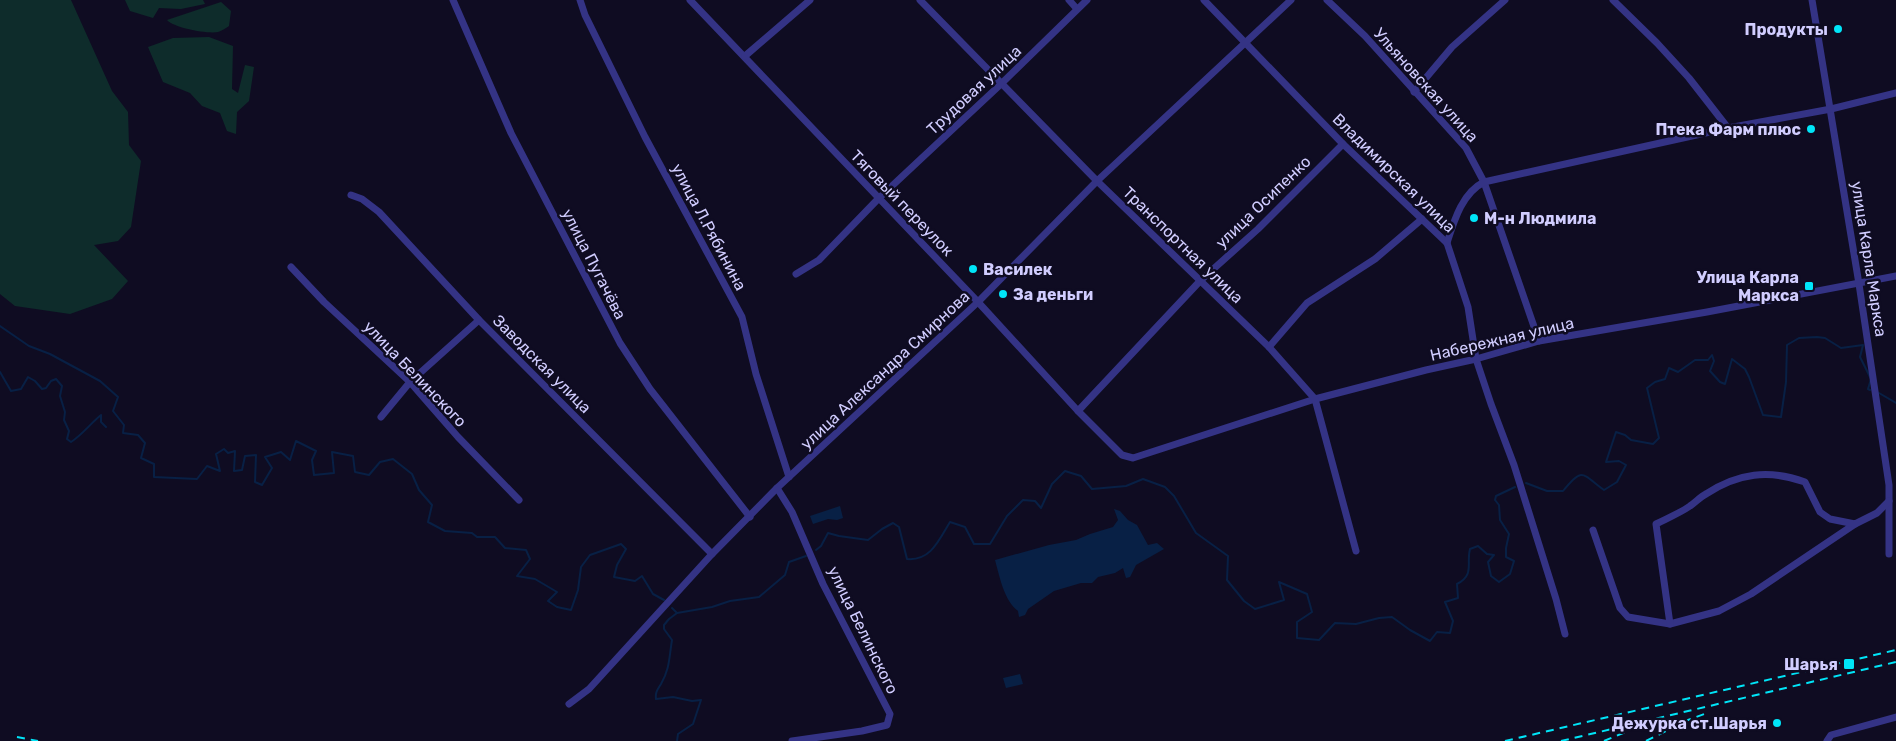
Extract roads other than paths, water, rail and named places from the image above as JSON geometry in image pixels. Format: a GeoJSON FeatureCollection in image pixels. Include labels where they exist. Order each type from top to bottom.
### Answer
{"type":"FeatureCollection","features":[{"type":"Feature","properties":{"kind":"street","name":"улица Пугачёва"},"geometry":{"type":"LineString","coordinates":[[453,0],[511,133],[620,343],[650,388],[750,517]]}},
{"type":"Feature","properties":{"kind":"street","name":"улица Л.Рябинина"},"geometry":{"type":"LineString","coordinates":[[580,0],[585,15],[645,137],[742,317],[756,374],[789,477]]}},
{"type":"Feature","properties":{"kind":"street","name":"Тяговый переулок"},"geometry":{"type":"LineString","coordinates":[[690,0],[1122,455]]}},
{"type":"Feature","properties":{"kind":"street"},"geometry":{"type":"LineString","coordinates":[[745,56],[810,0]]}},
{"type":"Feature","properties":{"kind":"street","name":"Транспортная улица"},"geometry":{"type":"LineString","coordinates":[[920,0],[1097,181],[1269,347],[1315,400],[1356,551]]}},
{"type":"Feature","properties":{"kind":"street"},"geometry":{"type":"LineString","coordinates":[[1068,0],[1078,9]]}},
{"type":"Feature","properties":{"kind":"street","name":"Трудовая улица"},"geometry":{"type":"LineString","coordinates":[[796,274],[819,260],[878,198],[1001,84],[1087,0]]}},
{"type":"Feature","properties":{"kind":"street","name":"Владимирская улица"},"geometry":{"type":"LineString","coordinates":[[1204,0],[1343,144],[1447,243],[1468,307],[1476,359],[1514,465],[1565,634]]}},
{"type":"Feature","properties":{"kind":"street","name":"улица Александра Смирнова"},"geometry":{"type":"LineString","coordinates":[[569,704],[589,689],[712,554],[777,488],[978,302],[1097,181],[1291,0]]}},
{"type":"Feature","properties":{"kind":"street","name":"Ульяновская улица"},"geometry":{"type":"LineString","coordinates":[[1327,0],[1365,36],[1466,148],[1484,182],[1538,341]]}},
{"type":"Feature","properties":{"kind":"street"},"geometry":{"type":"LineString","coordinates":[[1414,92],[1452,48],[1505,0]]}},
{"type":"Feature","properties":{"kind":"street"},"geometry":{"type":"LineString","coordinates":[[1613,0],[1657,43],[1728,128]]}},
{"type":"Feature","properties":{"kind":"street","name":"улица Карла Маркса"},"geometry":{"type":"LineString","coordinates":[[1812,0],[1893,485],[1889,501],[1889,554]]}},
{"type":"Feature","properties":{"kind":"street"},"geometry":{"type":"LineString","coordinates":[[1447,243],[1462,206],[1475,187],[1484,182],[1728,128],[1831,109],[1896,92]]}},
{"type":"Feature","properties":{"kind":"street","name":"улица Осипенко"},"geometry":{"type":"LineString","coordinates":[[1078,410],[1200,282],[1258,229],[1343,144]]}},
{"type":"Feature","properties":{"kind":"street","name":"Заводская улица"},"geometry":{"type":"LineString","coordinates":[[351,195],[362,199],[378,212],[479,320],[712,554]]}},
{"type":"Feature","properties":{"kind":"street"},"geometry":{"type":"LineString","coordinates":[[1269,347],[1307,303],[1375,259],[1422,219]]}},
{"type":"Feature","properties":{"kind":"street","name":"улица Белинского"},"geometry":{"type":"LineString","coordinates":[[292,266],[324,302],[410,382],[458,438],[519,500]]}},
{"type":"Feature","properties":{"kind":"street","name":"Набережная улица"},"geometry":{"type":"LineString","coordinates":[[1122,455],[1133,458],[1315,400],[1426,370],[1476,359],[1538,341],[1896,276]]}},
{"type":"Feature","properties":{"kind":"street"},"geometry":{"type":"LineString","coordinates":[[381,417],[410,382],[479,320]]}},
{"type":"Feature","properties":{"kind":"street"},"geometry":{"type":"LineString","coordinates":[[1670,624],[1656,524],[1691,505],[1704,494],[1726,482],[1756,474],[1788,476],[1805,482],[1820,512],[1830,519],[1855,524]]}},
{"type":"Feature","properties":{"kind":"street","name":"улица Белинского"},"geometry":{"type":"LineString","coordinates":[[777,488],[792,512],[823,584],[890,714],[887,725],[862,731],[792,741]]}},
{"type":"Feature","properties":{"kind":"street"},"geometry":{"type":"LineString","coordinates":[[1593,530],[1620,608],[1628,616],[1670,624],[1719,611],[1751,594],[1855,524],[1877,513],[1889,501]]}},
{"type":"Feature","properties":{"kind":"street"},"geometry":{"type":"LineString","coordinates":[[1827,741],[1831,735],[1896,717]]}},
{"type":"Feature","properties":{"kind":"water"},"geometry":{"type":"Polygon","coordinates":[[[840,506],[843,518],[837,520],[828,519],[813,524],[810,516],[840,506]]]}},
{"type":"Feature","properties":{"kind":"water"},"geometry":{"type":"Polygon","coordinates":[[[1114,509],[1120,511],[1128,520],[1137,525],[1148,545],[1157,543],[1164,549],[1136,565],[1130,577],[1126,578],[1123,568],[1115,573],[1098,577],[1092,583],[1081,583],[1054,591],[1028,609],[1025,615],[1019,617],[1018,611],[1006,595],[995,560],[1049,545],[1076,540],[1113,527],[1118,520],[1114,509]]]}},
{"type":"Feature","properties":{"kind":"water"},"geometry":{"type":"Polygon","coordinates":[[[1020,674],[1023,684],[1006,688],[1003,678],[1020,674]]]}},
{"type":"Feature","properties":{"kind":"waterway"},"geometry":{"type":"LineString","coordinates":[[0,326],[29,346],[50,354],[100,381],[118,397],[113,411],[124,425],[123,433],[138,435],[145,443],[141,458],[154,464],[154,477],[197,479],[207,466],[220,471],[216,454],[224,449],[228,453],[235,451],[234,471],[242,470],[245,456],[256,455],[255,482],[262,485],[272,468],[265,457],[281,452],[290,460],[296,441],[316,451],[312,460],[314,475],[334,473],[332,452],[353,456],[355,472],[369,475],[380,462],[393,459],[412,474],[419,490],[432,505],[428,522],[445,531],[472,533],[477,537],[495,537],[505,548],[526,550],[530,559],[517,576],[535,579],[557,592],[548,601],[557,607],[571,610],[578,590],[581,567],[590,555],[621,544],[626,549],[617,565],[614,577],[635,581],[642,576],[653,594],[664,600]]}},
{"type":"Feature","properties":{"kind":"waterway"},"geometry":{"type":"LineString","coordinates":[[1526,483],[1547,491],[1563,491],[1579,475],[1587,477],[1604,490],[1617,482],[1626,465],[1619,461],[1606,462],[1616,432],[1625,435],[1631,440],[1653,444],[1659,438],[1647,388],[1655,382],[1665,379],[1669,368],[1678,372],[1695,360],[1708,360],[1712,355],[1714,361],[1710,371],[1720,382],[1725,384],[1732,359],[1745,369],[1763,415],[1781,417],[1786,382],[1787,345],[1799,338],[1825,338],[1841,348],[1863,345],[1860,357],[1871,379],[1868,389],[1870,390]]}},
{"type":"Feature","properties":{"kind":"waterway"},"geometry":{"type":"LineString","coordinates":[[0,372],[11,391],[21,389],[28,377],[35,381],[42,389],[46,388],[51,381],[56,379],[62,386],[60,396],[65,412],[64,420],[69,431],[67,439],[71,442],[101,415],[101,422],[106,427]]}},
{"type":"Feature","properties":{"kind":"waterway"},"geometry":{"type":"LineString","coordinates":[[1879,393],[1896,403]]}},
{"type":"Feature","properties":{"kind":"waterway"},"geometry":{"type":"LineString","coordinates":[[816,550],[821,546],[828,533],[868,540],[893,523],[899,527],[907,559],[915,559],[928,553],[938,542],[950,522],[965,527],[974,544],[990,544],[1007,516],[1023,500],[1035,501],[1041,508],[1052,484],[1065,471],[1081,476],[1092,489],[1126,486],[1143,479],[1165,487],[1174,496],[1196,533],[1228,556],[1227,580],[1244,601],[1255,609],[1284,600],[1279,582],[1307,594],[1312,612],[1297,622],[1297,638],[1319,640],[1335,623],[1356,624],[1392,617],[1430,641],[1437,632],[1450,633],[1453,621],[1445,602],[1458,598],[1457,584],[1468,573],[1470,549],[1478,546],[1487,554],[1494,555],[1488,562],[1491,576],[1499,582],[1510,574],[1514,561],[1506,557],[1509,534],[1500,520],[1499,505],[1495,500],[1496,496],[1515,487]]}},
{"type":"Feature","properties":{"kind":"waterway"},"geometry":{"type":"LineString","coordinates":[[677,741],[678,734],[693,724],[701,700],[692,701],[673,697],[656,699],[657,691],[668,668],[672,640],[664,629],[664,625],[677,613],[712,607],[730,601],[759,597],[785,575],[789,562],[806,556]]}},
{"type":"Feature","properties":{"kind":"waterway"},"geometry":{"type":"LineString","coordinates":[[672,608],[677,613]]}},
{"type":"Feature","properties":{"kind":"railway"},"geometry":{"type":"LineString","coordinates":[[1505,741],[1896,650]]}},
{"type":"Feature","properties":{"kind":"railway"},"geometry":{"type":"LineString","coordinates":[[1561,741],[1896,662]]}},
{"type":"Feature","properties":{"kind":"railway"},"geometry":{"type":"LineString","coordinates":[[1646,741],[1688,720],[1707,713]]}},
{"type":"Feature","properties":{"kind":"railway"},"geometry":{"type":"LineString","coordinates":[[1604,741],[1628,731]]}},
{"type":"Feature","properties":{"kind":"railway"},"geometry":{"type":"LineString","coordinates":[[17,737],[38,741]]}},
{"type":"Feature","properties":{"kind":"place","name":"Продукты"},"geometry":{"type":"Point","coordinates":[1838,29]}},
{"type":"Feature","properties":{"kind":"place","name":"Птека Фарм плюс"},"geometry":{"type":"Point","coordinates":[1811,129]}},
{"type":"Feature","properties":{"kind":"place","name":"М-н Людмила"},"geometry":{"type":"Point","coordinates":[1474,218]}},
{"type":"Feature","properties":{"kind":"place","name":"Василек"},"geometry":{"type":"Point","coordinates":[973,269]}},
{"type":"Feature","properties":{"kind":"place","name":"Улица Карла Маркса"},"geometry":{"type":"Point","coordinates":[1809,286]}},
{"type":"Feature","properties":{"kind":"place","name":"За деньги"},"geometry":{"type":"Point","coordinates":[1003,294]}},
{"type":"Feature","properties":{"kind":"place","name":"Шарья"},"geometry":{"type":"Point","coordinates":[1849,664]}},
{"type":"Feature","properties":{"kind":"place","name":"Дежурка ст.Шарья"},"geometry":{"type":"Point","coordinates":[1777,723]}}]}
